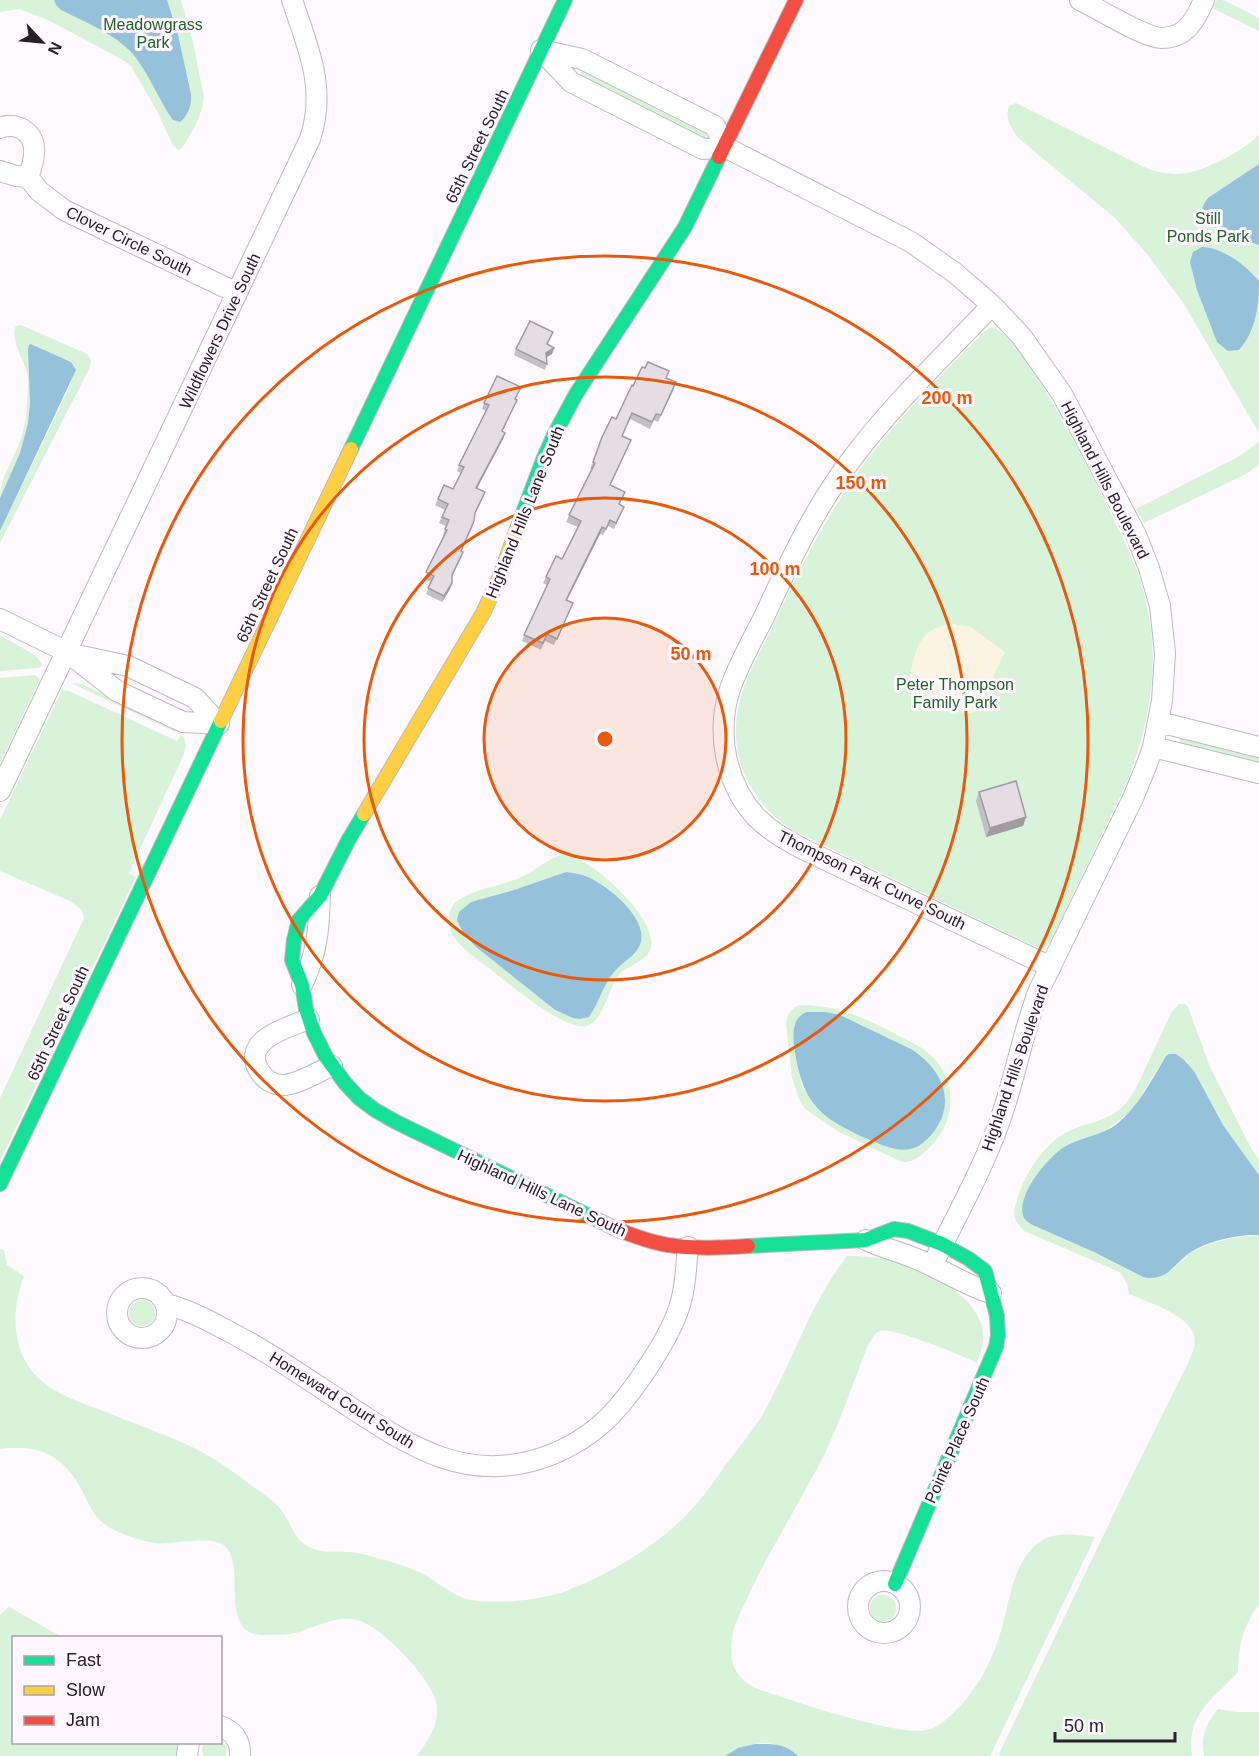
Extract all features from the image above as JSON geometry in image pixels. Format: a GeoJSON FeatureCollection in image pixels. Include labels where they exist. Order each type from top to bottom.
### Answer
{"type":"FeatureCollection","features":[{"type":"Feature","properties":{"kind":"street","name":"Wildflowers Drive South"},"geometry":{"type":"LineString","coordinates":[[0,791],[307,148],[314,124],[318,93],[315,72],[292,0]]}},
{"type":"Feature","properties":{"kind":"street","name":"65th Street South"},"geometry":{"type":"LineString","coordinates":[[0,1184],[565,0]]}},
{"type":"Feature","properties":{"kind":"street","name":"Highland Hills Lane South"},"geometry":{"type":"LineString","coordinates":[[796,0],[678,240],[567,411],[543,460],[490,600],[350,839],[320,896],[319,926],[312,964],[302,985],[309,1019],[320,1045],[332,1066],[359,1098],[396,1122],[612,1227],[654,1242],[688,1247],[738,1248],[866,1240],[894,1229],[908,1231],[942,1244]]}},
{"type":"Feature","properties":{"kind":"street"},"geometry":{"type":"LineString","coordinates":[[1080,0],[1147,34],[1161,38],[1173,36],[1185,30],[1194,20],[1204,0]]}},
{"type":"Feature","properties":{"kind":"street","name":"Highland Hills Boulevard"},"geometry":{"type":"LineString","coordinates":[[541,50],[571,82],[703,149],[725,147],[911,242],[956,273],[992,305],[1031,349],[1062,394],[1141,547],[1156,591],[1164,637],[1164,677],[1159,722],[1153,747],[1132,798],[1029,1018],[996,1132],[932,1266]]}},
{"type":"Feature","properties":{"kind":"street"},"geometry":{"type":"LineString","coordinates":[[0,128],[17,127],[27,132],[34,152],[28,177],[0,171]]}},
{"type":"Feature","properties":{"kind":"street","name":"Clover Circle South"},"geometry":{"type":"LineString","coordinates":[[28,177],[39,191],[64,210],[237,294]]}},
{"type":"Feature","properties":{"kind":"street","name":"Thompson Park Curve South"},"geometry":{"type":"LineString","coordinates":[[992,305],[888,415],[854,457],[825,499],[789,563],[734,679],[725,710],[723,740],[729,768],[746,804],[760,821],[780,836],[1051,967]]}},
{"type":"Feature","properties":{"kind":"street"},"geometry":{"type":"LineString","coordinates":[[0,619],[67,652],[117,691],[183,722],[219,724]]}},
{"type":"Feature","properties":{"kind":"street"},"geometry":{"type":"LineString","coordinates":[[67,652],[128,666],[195,698],[219,724]]}},
{"type":"Feature","properties":{"kind":"street"},"geometry":{"type":"LineString","coordinates":[[1159,722],[1259,747]]}},
{"type":"Feature","properties":{"kind":"street"},"geometry":{"type":"LineString","coordinates":[[1153,747],[1259,773]]}},
{"type":"Feature","properties":{"kind":"street"},"geometry":{"type":"LineString","coordinates":[[309,1019],[262,1041],[256,1053],[258,1069],[269,1081],[282,1085],[293,1083],[332,1066]]}},
{"type":"Feature","properties":{"kind":"street","name":"Highland Hills Lane South"},"geometry":{"type":"LineString","coordinates":[[866,1240],[932,1266]]}},
{"type":"Feature","properties":{"kind":"street","name":"Pointe Place South"},"geometry":{"type":"LineString","coordinates":[[895,1584],[995,1353],[998,1329],[996,1310],[985,1271],[969,1258],[942,1244]]}},
{"type":"Feature","properties":{"kind":"street","name":"Homeward Court South"},"geometry":{"type":"LineString","coordinates":[[166,1304],[193,1313],[250,1342],[418,1448],[440,1458],[463,1464],[516,1465],[550,1455],[584,1438],[603,1423],[627,1396],[665,1339],[678,1314],[683,1293],[688,1247]]}},
{"type":"Feature","properties":{"kind":"street"},"geometry":{"type":"LineString","coordinates":[[932,1266],[971,1287],[991,1293]]}},
{"type":"Feature","properties":{"kind":"street"},"geometry":{"type":"LineString","coordinates":[[222,1727],[230,1730],[237,1738],[240,1756]]}},
{"type":"Feature","properties":{"kind":"green space","name":"Meadowgrass Park"},"geometry":{"type":"Polygon","coordinates":[[[0,0],[181,0],[193,42],[204,97],[199,117],[182,148],[179,150],[173,145],[156,109],[131,66],[50,21],[19,9],[0,12],[0,0]]]}},
{"type":"Feature","properties":{"kind":"green space"},"geometry":{"type":"Polygon","coordinates":[[[1217,0],[1223,0],[1259,18],[1259,31],[1212,8],[1217,0]]]}},
{"type":"Feature","properties":{"kind":"green space"},"geometry":{"type":"Polygon","coordinates":[[[584,70],[708,132],[704,140],[582,78],[581,73],[584,70]]]}},
{"type":"Feature","properties":{"kind":"green space","name":"Still Ponds Park"},"geometry":{"type":"Polygon","coordinates":[[[1016,103],[1142,166],[1164,173],[1179,174],[1199,170],[1233,154],[1259,135],[1259,433],[1184,304],[1147,254],[1115,218],[1017,137],[1008,118],[1009,106],[1016,103]]]}},
{"type":"Feature","properties":{"kind":"green space"},"geometry":{"type":"Polygon","coordinates":[[[21,325],[87,354],[91,360],[90,367],[0,543],[0,531],[71,384],[71,362],[32,344],[29,345],[28,423],[20,453],[0,498],[2,482],[21,438],[26,415],[28,376],[14,336],[16,326],[21,325]]]}},
{"type":"Feature","properties":{"kind":"green space","name":"Peter Thompson Family Park"},"geometry":{"type":"Polygon","coordinates":[[[992,327],[1007,337],[1027,362],[1073,439],[1115,522],[1139,576],[1151,630],[1151,688],[1145,726],[1134,764],[1050,943],[1043,948],[1036,947],[790,829],[768,810],[751,786],[744,773],[737,745],[739,703],[748,677],[828,519],[880,443],[949,367],[985,331],[992,327]]]}},
{"type":"Feature","properties":{"kind":"green space"},"geometry":{"type":"Polygon","coordinates":[[[1259,442],[1259,464],[1246,474],[1144,523],[1136,509],[1238,457],[1259,442]]]}},
{"type":"Feature","properties":{"kind":"green space"},"geometry":{"type":"Polygon","coordinates":[[[0,635],[36,656],[43,666],[0,671],[0,635]]]}},
{"type":"Feature","properties":{"kind":"green space"},"geometry":{"type":"Polygon","coordinates":[[[35,675],[40,679],[0,763],[0,678],[35,675]]]}},
{"type":"Feature","properties":{"kind":"green space"},"geometry":{"type":"Polygon","coordinates":[[[71,683],[82,684],[176,729],[175,732],[71,683]]]}},
{"type":"Feature","properties":{"kind":"green space"},"geometry":{"type":"Polygon","coordinates":[[[62,690],[69,691],[177,741],[183,735],[186,745],[184,754],[129,873],[136,877],[0,1161],[0,1098],[84,918],[82,910],[70,901],[0,871],[0,820],[62,690]]]}},
{"type":"Feature","properties":{"kind":"green space"},"geometry":{"type":"Polygon","coordinates":[[[1181,736],[1259,756],[1259,765],[1179,744],[1181,736]]]}},
{"type":"Feature","properties":{"kind":"green space"},"geometry":{"type":"Polygon","coordinates":[[[565,854],[576,858],[606,878],[635,908],[651,938],[647,955],[620,974],[598,1017],[589,1025],[579,1026],[567,1022],[538,1005],[460,945],[450,929],[450,912],[456,902],[463,897],[517,879],[565,854]],[[566,872],[511,891],[476,947],[555,1010],[563,1014],[589,1017],[613,972],[639,947],[641,932],[632,913],[606,887],[580,874],[566,872]]]}},
{"type":"Feature","properties":{"kind":"green space"},"geometry":{"type":"Polygon","coordinates":[[[1179,1004],[1185,1004],[1188,1007],[1210,1067],[1259,1160],[1259,1175],[1223,1125],[1194,1071],[1166,1056],[1127,1114],[1108,1129],[1051,1157],[1024,1197],[1094,1252],[1143,1277],[1172,1270],[1190,1253],[1209,1244],[1259,1235],[1259,1604],[1242,1636],[1238,1672],[1203,1708],[1197,1718],[1191,1741],[1192,1756],[998,1756],[1188,1363],[1195,1340],[1193,1331],[1179,1317],[1129,1294],[1127,1284],[1120,1272],[1024,1231],[1016,1221],[1015,1205],[1032,1166],[1045,1149],[1069,1131],[1113,1114],[1129,1099],[1171,1013],[1179,1004]]]}},
{"type":"Feature","properties":{"kind":"green space"},"geometry":{"type":"Polygon","coordinates":[[[812,1005],[825,1007],[863,1018],[921,1047],[937,1062],[949,1086],[949,1112],[939,1137],[929,1148],[914,1160],[902,1162],[839,1132],[805,1109],[792,1078],[786,1022],[790,1012],[796,1007],[812,1005]],[[802,1014],[794,1026],[797,1064],[802,1086],[816,1108],[911,1049],[840,1015],[802,1014]]]}},
{"type":"Feature","properties":{"kind":"green space"},"geometry":{"type":"Polygon","coordinates":[[[0,1249],[4,1250],[7,1265],[24,1276],[17,1300],[17,1337],[24,1359],[38,1378],[47,1385],[76,1400],[182,1442],[217,1461],[275,1503],[282,1510],[296,1535],[309,1547],[326,1551],[359,1553],[396,1563],[421,1573],[461,1597],[484,1602],[545,1597],[569,1590],[612,1570],[640,1553],[684,1517],[709,1489],[760,1419],[820,1298],[847,1256],[893,1260],[933,1275],[958,1293],[977,1315],[983,1336],[977,1363],[899,1333],[880,1331],[875,1335],[868,1345],[826,1451],[759,1574],[734,1627],[732,1662],[742,1679],[755,1688],[831,1713],[896,1729],[915,1731],[937,1726],[967,1698],[985,1671],[998,1641],[1018,1570],[1032,1549],[1041,1541],[1054,1536],[1068,1534],[1095,1537],[990,1756],[798,1756],[781,1746],[762,1743],[743,1747],[725,1756],[417,1756],[434,1726],[437,1706],[434,1696],[418,1670],[381,1634],[370,1626],[352,1619],[336,1620],[291,1634],[251,1633],[242,1625],[237,1615],[234,1566],[226,1547],[213,1541],[155,1543],[116,1531],[97,1517],[73,1476],[56,1459],[25,1448],[0,1449],[0,1249]]]}},
{"type":"Feature","properties":{"kind":"green space"},"geometry":{"type":"Polygon","coordinates":[[[142,1300],[151,1304],[155,1313],[151,1322],[142,1326],[133,1322],[129,1313],[133,1304],[142,1300]]]}},
{"type":"Feature","properties":{"kind":"green space"},"geometry":{"type":"Polygon","coordinates":[[[883,1595],[892,1599],[896,1608],[892,1617],[883,1621],[874,1617],[870,1608],[874,1599],[883,1595]]]}},
{"type":"Feature","properties":{"kind":"green space"},"geometry":{"type":"Polygon","coordinates":[[[9,1607],[60,1636],[12,1636],[12,1744],[177,1744],[177,1756],[0,1756],[0,1615],[9,1607]]]}},
{"type":"Feature","properties":{"kind":"green space"},"geometry":{"type":"Polygon","coordinates":[[[1218,1709],[1259,1712],[1259,1756],[1204,1756],[1205,1731],[1218,1709]]]}},
{"type":"Feature","properties":{"kind":"green space"},"geometry":{"type":"Polygon","coordinates":[[[222,1740],[227,1747],[226,1756],[203,1756],[204,1744],[222,1744],[222,1740]]]}},
{"type":"Feature","properties":{"kind":"sand"},"geometry":{"type":"Polygon","coordinates":[[[951,624],[971,627],[1005,652],[977,711],[966,714],[908,686],[915,655],[923,638],[939,627],[951,624]]]}},
{"type":"Feature","properties":{"kind":"water","name":"Meadowgrass Park"},"geometry":{"type":"Polygon","coordinates":[[[54,0],[167,0],[178,35],[191,94],[189,110],[183,120],[180,122],[173,120],[143,69],[125,46],[98,28],[61,10],[54,0]]]}},
{"type":"Feature","properties":{"kind":"water"},"geometry":{"type":"Polygon","coordinates":[[[1259,164],[1259,245],[1218,229],[1205,218],[1201,211],[1208,198],[1259,164]]]}},
{"type":"Feature","properties":{"kind":"water"},"geometry":{"type":"Polygon","coordinates":[[[1202,247],[1218,250],[1234,258],[1259,281],[1253,326],[1239,350],[1228,351],[1217,342],[1197,290],[1190,262],[1193,252],[1202,247]]]}},
{"type":"Feature","properties":{"kind":"water"},"geometry":{"type":"Polygon","coordinates":[[[31,344],[71,362],[76,370],[0,531],[0,498],[20,453],[28,423],[30,403],[28,349],[31,344]]]}},
{"type":"Feature","properties":{"kind":"water"},"geometry":{"type":"Polygon","coordinates":[[[566,872],[588,877],[606,887],[632,913],[641,932],[639,947],[610,977],[589,1017],[580,1019],[555,1010],[476,947],[463,933],[457,920],[459,912],[471,902],[566,872]]]}},
{"type":"Feature","properties":{"kind":"water"},"geometry":{"type":"Polygon","coordinates":[[[807,1012],[840,1015],[911,1049],[931,1066],[943,1087],[945,1098],[940,1122],[928,1139],[905,1150],[890,1148],[840,1125],[818,1108],[803,1086],[794,1047],[795,1024],[807,1012]]]}},
{"type":"Feature","properties":{"kind":"water"},"geometry":{"type":"Polygon","coordinates":[[[1169,1054],[1176,1054],[1194,1071],[1223,1125],[1259,1175],[1259,1235],[1233,1237],[1206,1245],[1191,1252],[1170,1271],[1152,1278],[1143,1277],[1028,1222],[1024,1218],[1022,1209],[1028,1188],[1051,1158],[1066,1146],[1105,1131],[1125,1117],[1169,1054]]]}},
{"type":"Feature","properties":{"kind":"water"},"geometry":{"type":"Polygon","coordinates":[[[755,1744],[783,1746],[798,1756],[725,1756],[738,1748],[755,1744]]]}},
{"type":"Feature","properties":{"kind":"building"},"geometry":{"type":"Polygon","coordinates":[[[530,321],[553,332],[547,344],[554,348],[546,353],[547,364],[516,349],[530,321]]]}},
{"type":"Feature","properties":{"kind":"building"},"geometry":{"type":"Polygon","coordinates":[[[648,362],[669,371],[666,378],[676,382],[661,415],[656,414],[652,422],[632,413],[622,436],[631,440],[610,485],[625,492],[619,504],[624,507],[616,523],[610,520],[606,529],[602,527],[566,600],[573,603],[557,639],[547,634],[543,643],[524,635],[550,579],[546,577],[556,556],[562,559],[581,521],[569,515],[595,463],[593,462],[602,437],[612,417],[616,419],[642,367],[645,368],[648,362]]]}},
{"type":"Feature","properties":{"kind":"building"},"geometry":{"type":"Polygon","coordinates":[[[497,376],[521,387],[502,431],[505,433],[476,488],[485,492],[452,575],[452,583],[444,596],[428,588],[434,576],[426,572],[447,530],[445,529],[449,520],[442,517],[448,504],[438,499],[444,485],[453,489],[464,467],[459,465],[489,405],[484,403],[497,376]]]}},
{"type":"Feature","properties":{"kind":"building"},"geometry":{"type":"Polygon","coordinates":[[[1016,781],[1026,817],[990,828],[979,792],[1016,781]]]}},
{"type":"Feature","properties":{"kind":"traffic: fast"},"geometry":{"type":"LineString","coordinates":[[351,449],[565,0]]}},
{"type":"Feature","properties":{"kind":"traffic: fast"},"geometry":{"type":"LineString","coordinates":[[517,529],[543,460],[576,394],[685,227],[719,157]]}},
{"type":"Feature","properties":{"kind":"traffic: fast"},"geometry":{"type":"LineString","coordinates":[[0,1184],[221,721]]}},
{"type":"Feature","properties":{"kind":"traffic: fast"},"geometry":{"type":"LineString","coordinates":[[364,814],[320,896],[299,920],[294,940],[292,960],[302,985],[306,1009],[314,1033],[326,1057],[345,1083],[375,1110],[614,1228]]}},
{"type":"Feature","properties":{"kind":"traffic: fast"},"geometry":{"type":"LineString","coordinates":[[748,1246],[866,1240],[894,1229],[908,1231],[942,1244],[985,1271],[997,1316],[996,1347],[895,1584]]}},
{"type":"Feature","properties":{"kind":"traffic: slow"},"geometry":{"type":"LineString","coordinates":[[221,721],[351,449]]}},
{"type":"Feature","properties":{"kind":"traffic: slow"},"geometry":{"type":"LineString","coordinates":[[364,814],[483,613],[498,581],[517,529]]}},
{"type":"Feature","properties":{"kind":"traffic: jam"},"geometry":{"type":"LineString","coordinates":[[719,157],[796,0]]}},
{"type":"Feature","properties":{"kind":"traffic: jam"},"geometry":{"type":"LineString","coordinates":[[614,1228],[668,1245],[708,1248],[748,1246]]}}]}
